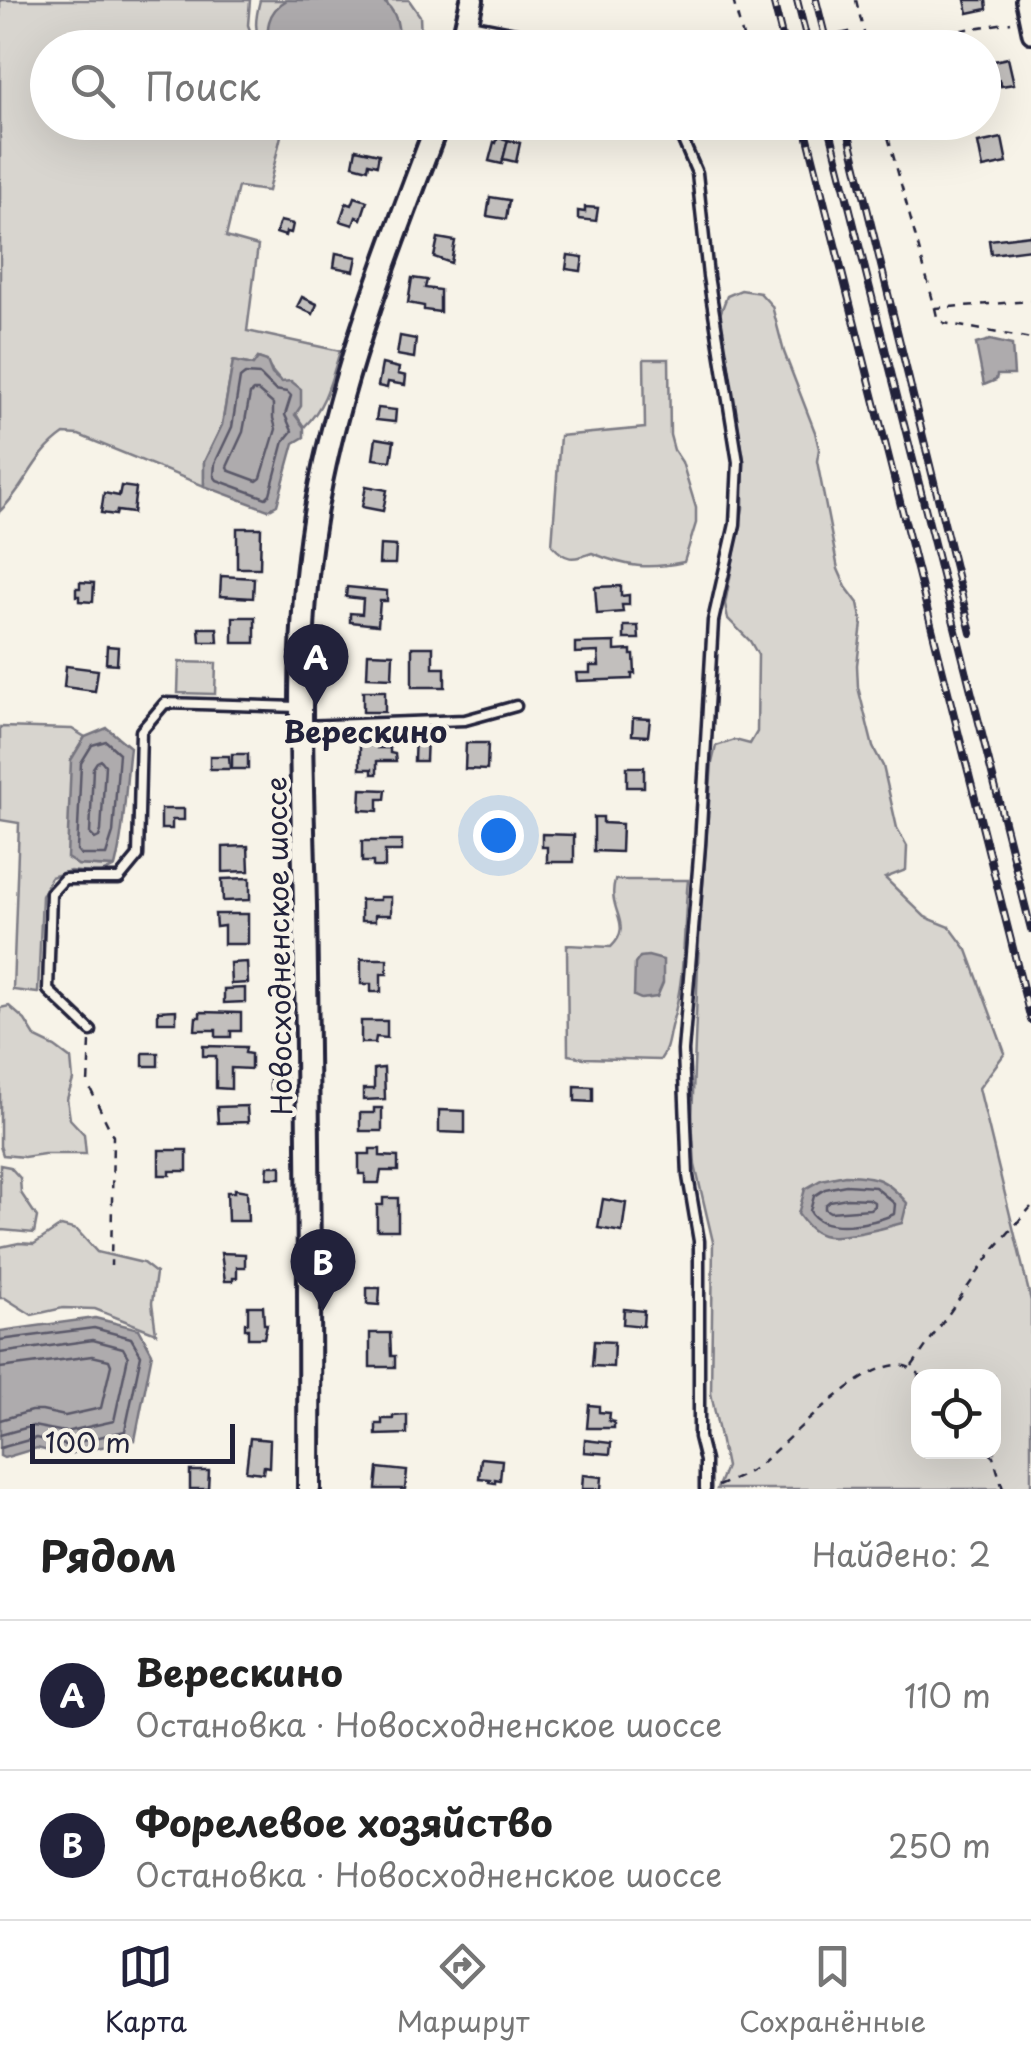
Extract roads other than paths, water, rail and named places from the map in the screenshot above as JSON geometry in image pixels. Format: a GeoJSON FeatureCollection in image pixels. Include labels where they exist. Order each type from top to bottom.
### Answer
{"type":"FeatureCollection","features":[{"type":"Feature","properties":{"kind":"main road"},"geometry":{"type":"LineString","coordinates":[[466,30],[472,0]]}},
{"type":"Feature","properties":{"kind":"main road","name":"Новосходненское шоссе"},"geometry":{"type":"LineString","coordinates":[[309,1489],[302,716],[305,595],[320,484],[336,418],[432,140]]}},
{"type":"Feature","properties":{"kind":"street"},"geometry":{"type":"LineString","coordinates":[[1024,0],[1029,26]]}},
{"type":"Feature","properties":{"kind":"lane"},"geometry":{"type":"LineString","coordinates":[[468,24],[500,30]]}},
{"type":"Feature","properties":{"kind":"lane"},"geometry":{"type":"LineString","coordinates":[[683,140],[698,173],[708,276],[738,462],[735,524],[713,620],[683,1051],[688,1176],[698,1240],[699,1437],[709,1489]]}},
{"type":"Feature","properties":{"kind":"lane"},"geometry":{"type":"LineString","coordinates":[[91,1031],[48,990],[51,893],[64,879],[119,879],[138,856],[141,731],[165,703],[302,716],[465,720],[516,706]]}},
{"type":"Feature","properties":{"kind":"water"},"geometry":{"type":"Polygon","coordinates":[[[287,0],[380,0],[394,14],[398,30],[268,30],[276,9],[287,0]]]}},
{"type":"Feature","properties":{"kind":"water"},"geometry":{"type":"Polygon","coordinates":[[[990,340],[1012,345],[1014,375],[997,375],[996,380],[984,385],[976,344],[990,340]]]}},
{"type":"Feature","properties":{"kind":"water"},"geometry":{"type":"Polygon","coordinates":[[[258,358],[267,361],[272,374],[281,382],[291,381],[301,389],[301,406],[295,415],[304,427],[304,437],[294,443],[277,505],[268,510],[204,486],[204,462],[222,425],[233,361],[253,365],[258,358]]]}},
{"type":"Feature","properties":{"kind":"water"},"geometry":{"type":"Polygon","coordinates":[[[107,728],[130,747],[115,867],[78,865],[67,858],[71,760],[85,737],[107,728]]]}},
{"type":"Feature","properties":{"kind":"water"},"geometry":{"type":"Polygon","coordinates":[[[640,957],[663,960],[663,983],[657,997],[641,999],[634,996],[635,964],[640,957]]]}},
{"type":"Feature","properties":{"kind":"water"},"geometry":{"type":"Polygon","coordinates":[[[845,1175],[873,1178],[893,1188],[907,1203],[902,1223],[839,1236],[822,1235],[811,1229],[798,1214],[805,1189],[821,1180],[845,1175]]]}},
{"type":"Feature","properties":{"kind":"water"},"geometry":{"type":"Polygon","coordinates":[[[95,1318],[139,1329],[152,1353],[135,1440],[64,1455],[37,1448],[0,1456],[0,1331],[95,1318]]]}},
{"type":"Feature","properties":{"kind":"railway"},"geometry":{"type":"LineString","coordinates":[[773,0],[780,30]]}},
{"type":"Feature","properties":{"kind":"railway"},"geometry":{"type":"LineString","coordinates":[[797,0],[804,30]]}},
{"type":"Feature","properties":{"kind":"railway"},"geometry":{"type":"LineString","coordinates":[[816,0],[824,30]]}},
{"type":"Feature","properties":{"kind":"railway"},"geometry":{"type":"LineString","coordinates":[[809,140],[1031,1020]]}},
{"type":"Feature","properties":{"kind":"railway"},"geometry":{"type":"LineString","coordinates":[[833,140],[1031,929]]}},
{"type":"Feature","properties":{"kind":"railway"},"geometry":{"type":"LineString","coordinates":[[850,140],[971,633]]}},
{"type":"Feature","properties":{"kind":"place","name":"Верескино"},"geometry":{"type":"Point","coordinates":[316,706]}},
{"type":"Feature","properties":{"kind":"place","name":"Форелевое хозяйство"},"geometry":{"type":"Point","coordinates":[323,1311]}},
{"type":"Feature","properties":{"kind":"district","name":"Верескино"},"geometry":{"type":"Point","coordinates":[365,730]}}]}
